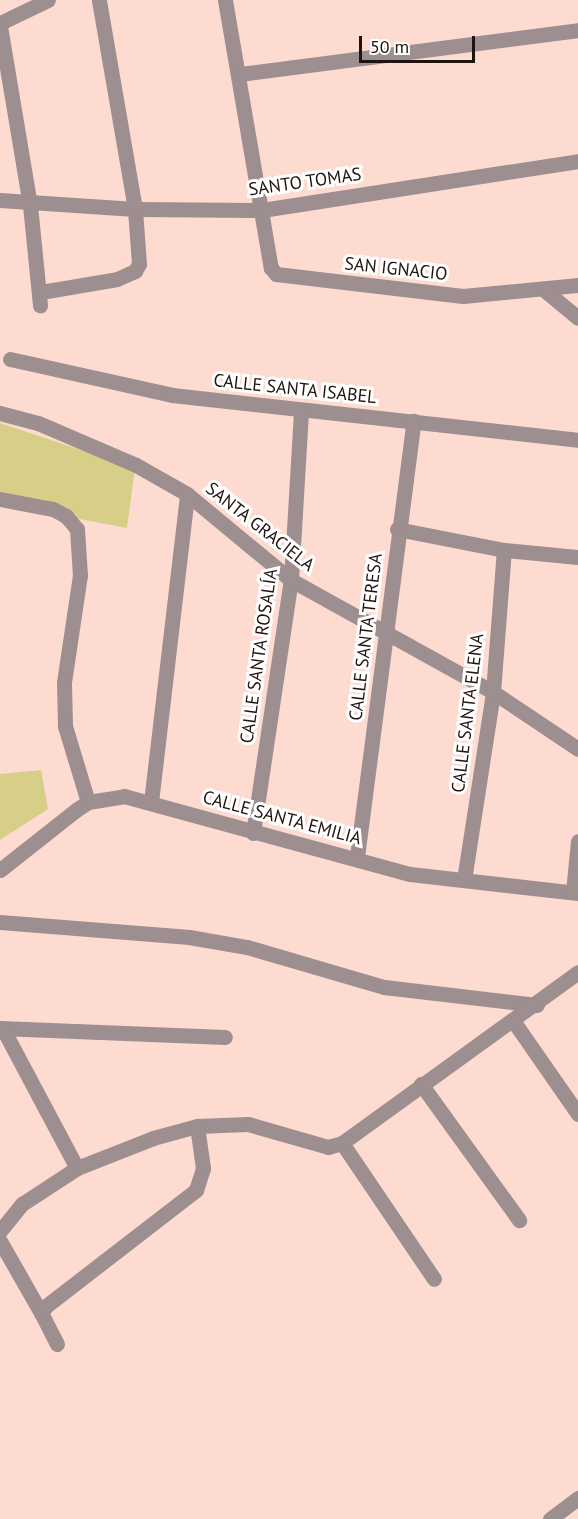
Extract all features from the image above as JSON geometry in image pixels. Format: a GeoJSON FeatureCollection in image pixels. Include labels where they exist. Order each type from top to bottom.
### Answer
{"type":"FeatureCollection","features":[{"type":"Feature","properties":{"kind":"street"},"geometry":{"type":"LineString","coordinates":[[48,0],[0,24],[30,205],[40,299],[117,279],[135,272],[139,264],[135,209],[99,0]]}},
{"type":"Feature","properties":{"kind":"street","name":"SAN IGNACIO"},"geometry":{"type":"LineString","coordinates":[[225,0],[240,74],[271,268],[284,277],[463,296],[578,285]]}},
{"type":"Feature","properties":{"kind":"street"},"geometry":{"type":"LineString","coordinates":[[240,74],[578,30]]}},
{"type":"Feature","properties":{"kind":"street","name":"SANTO TOMAS"},"geometry":{"type":"LineString","coordinates":[[0,200],[30,205],[262,210],[578,162]]}},
{"type":"Feature","properties":{"kind":"street"},"geometry":{"type":"LineString","coordinates":[[543,289],[578,318]]}},
{"type":"Feature","properties":{"kind":"street","name":"CALLE SANTA ISABEL"},"geometry":{"type":"LineString","coordinates":[[10,359],[172,395],[301,412],[414,421],[578,440]]}},
{"type":"Feature","properties":{"kind":"street","name":"CALLE SANTA ROSALÍA"},"geometry":{"type":"LineString","coordinates":[[253,833],[291,580],[301,412]]}},
{"type":"Feature","properties":{"kind":"street","name":"SANTA GRACIELA"},"geometry":{"type":"LineString","coordinates":[[0,413],[38,423],[136,465],[187,494],[291,580],[388,631],[493,692],[578,749]]}},
{"type":"Feature","properties":{"kind":"street","name":"CALLE SANTA TERESA"},"geometry":{"type":"LineString","coordinates":[[357,857],[388,631],[398,529],[414,421]]}},
{"type":"Feature","properties":{"kind":"street"},"geometry":{"type":"LineString","coordinates":[[150,802],[187,494]]}},
{"type":"Feature","properties":{"kind":"street"},"geometry":{"type":"LineString","coordinates":[[0,499],[53,509],[66,516],[76,529],[80,575],[64,682],[65,726],[88,802]]}},
{"type":"Feature","properties":{"kind":"street"},"geometry":{"type":"LineString","coordinates":[[398,529],[504,550],[578,557]]}},
{"type":"Feature","properties":{"kind":"street","name":"CALLE SANTA ELENA"},"geometry":{"type":"LineString","coordinates":[[464,880],[493,692],[504,550]]}},
{"type":"Feature","properties":{"kind":"street","name":"CALLE SANTA EMILIA"},"geometry":{"type":"LineString","coordinates":[[0,870],[45,831],[88,802],[124,796],[253,833],[357,857],[410,874],[575,892]]}},
{"type":"Feature","properties":{"kind":"street"},"geometry":{"type":"LineString","coordinates":[[575,892],[578,841]]}},
{"type":"Feature","properties":{"kind":"street"},"geometry":{"type":"LineString","coordinates":[[0,922],[201,939],[248,946],[384,987],[537,1005]]}},
{"type":"Feature","properties":{"kind":"street"},"geometry":{"type":"LineString","coordinates":[[0,1231],[22,1204],[77,1168],[153,1138],[197,1126],[248,1124],[328,1147],[342,1143],[421,1084],[514,1022],[578,972]]}},
{"type":"Feature","properties":{"kind":"street"},"geometry":{"type":"LineString","coordinates":[[514,1022],[576,1106]]}},
{"type":"Feature","properties":{"kind":"street"},"geometry":{"type":"LineString","coordinates":[[2,1029],[225,1037]]}},
{"type":"Feature","properties":{"kind":"street"},"geometry":{"type":"LineString","coordinates":[[2,1029],[77,1168]]}},
{"type":"Feature","properties":{"kind":"street"},"geometry":{"type":"LineString","coordinates":[[421,1084],[519,1220]]}},
{"type":"Feature","properties":{"kind":"street"},"geometry":{"type":"LineString","coordinates":[[42,1313],[58,1294],[196,1190],[203,1168],[197,1126]]}},
{"type":"Feature","properties":{"kind":"street"},"geometry":{"type":"LineString","coordinates":[[342,1143],[435,1279]]}},
{"type":"Feature","properties":{"kind":"street"},"geometry":{"type":"LineString","coordinates":[[0,1241],[42,1313],[57,1344]]}},
{"type":"Feature","properties":{"kind":"street"},"geometry":{"type":"LineString","coordinates":[[550,1519],[576,1502]]}},
{"type":"Feature","properties":{"kind":"shaded area"},"geometry":{"type":"Polygon","coordinates":[[[0,423],[135,468],[127,528],[74,518],[0,495],[0,423]]]}},
{"type":"Feature","properties":{"kind":"shaded area"},"geometry":{"type":"Polygon","coordinates":[[[41,770],[48,809],[0,840],[0,774],[41,770]]]}}]}
